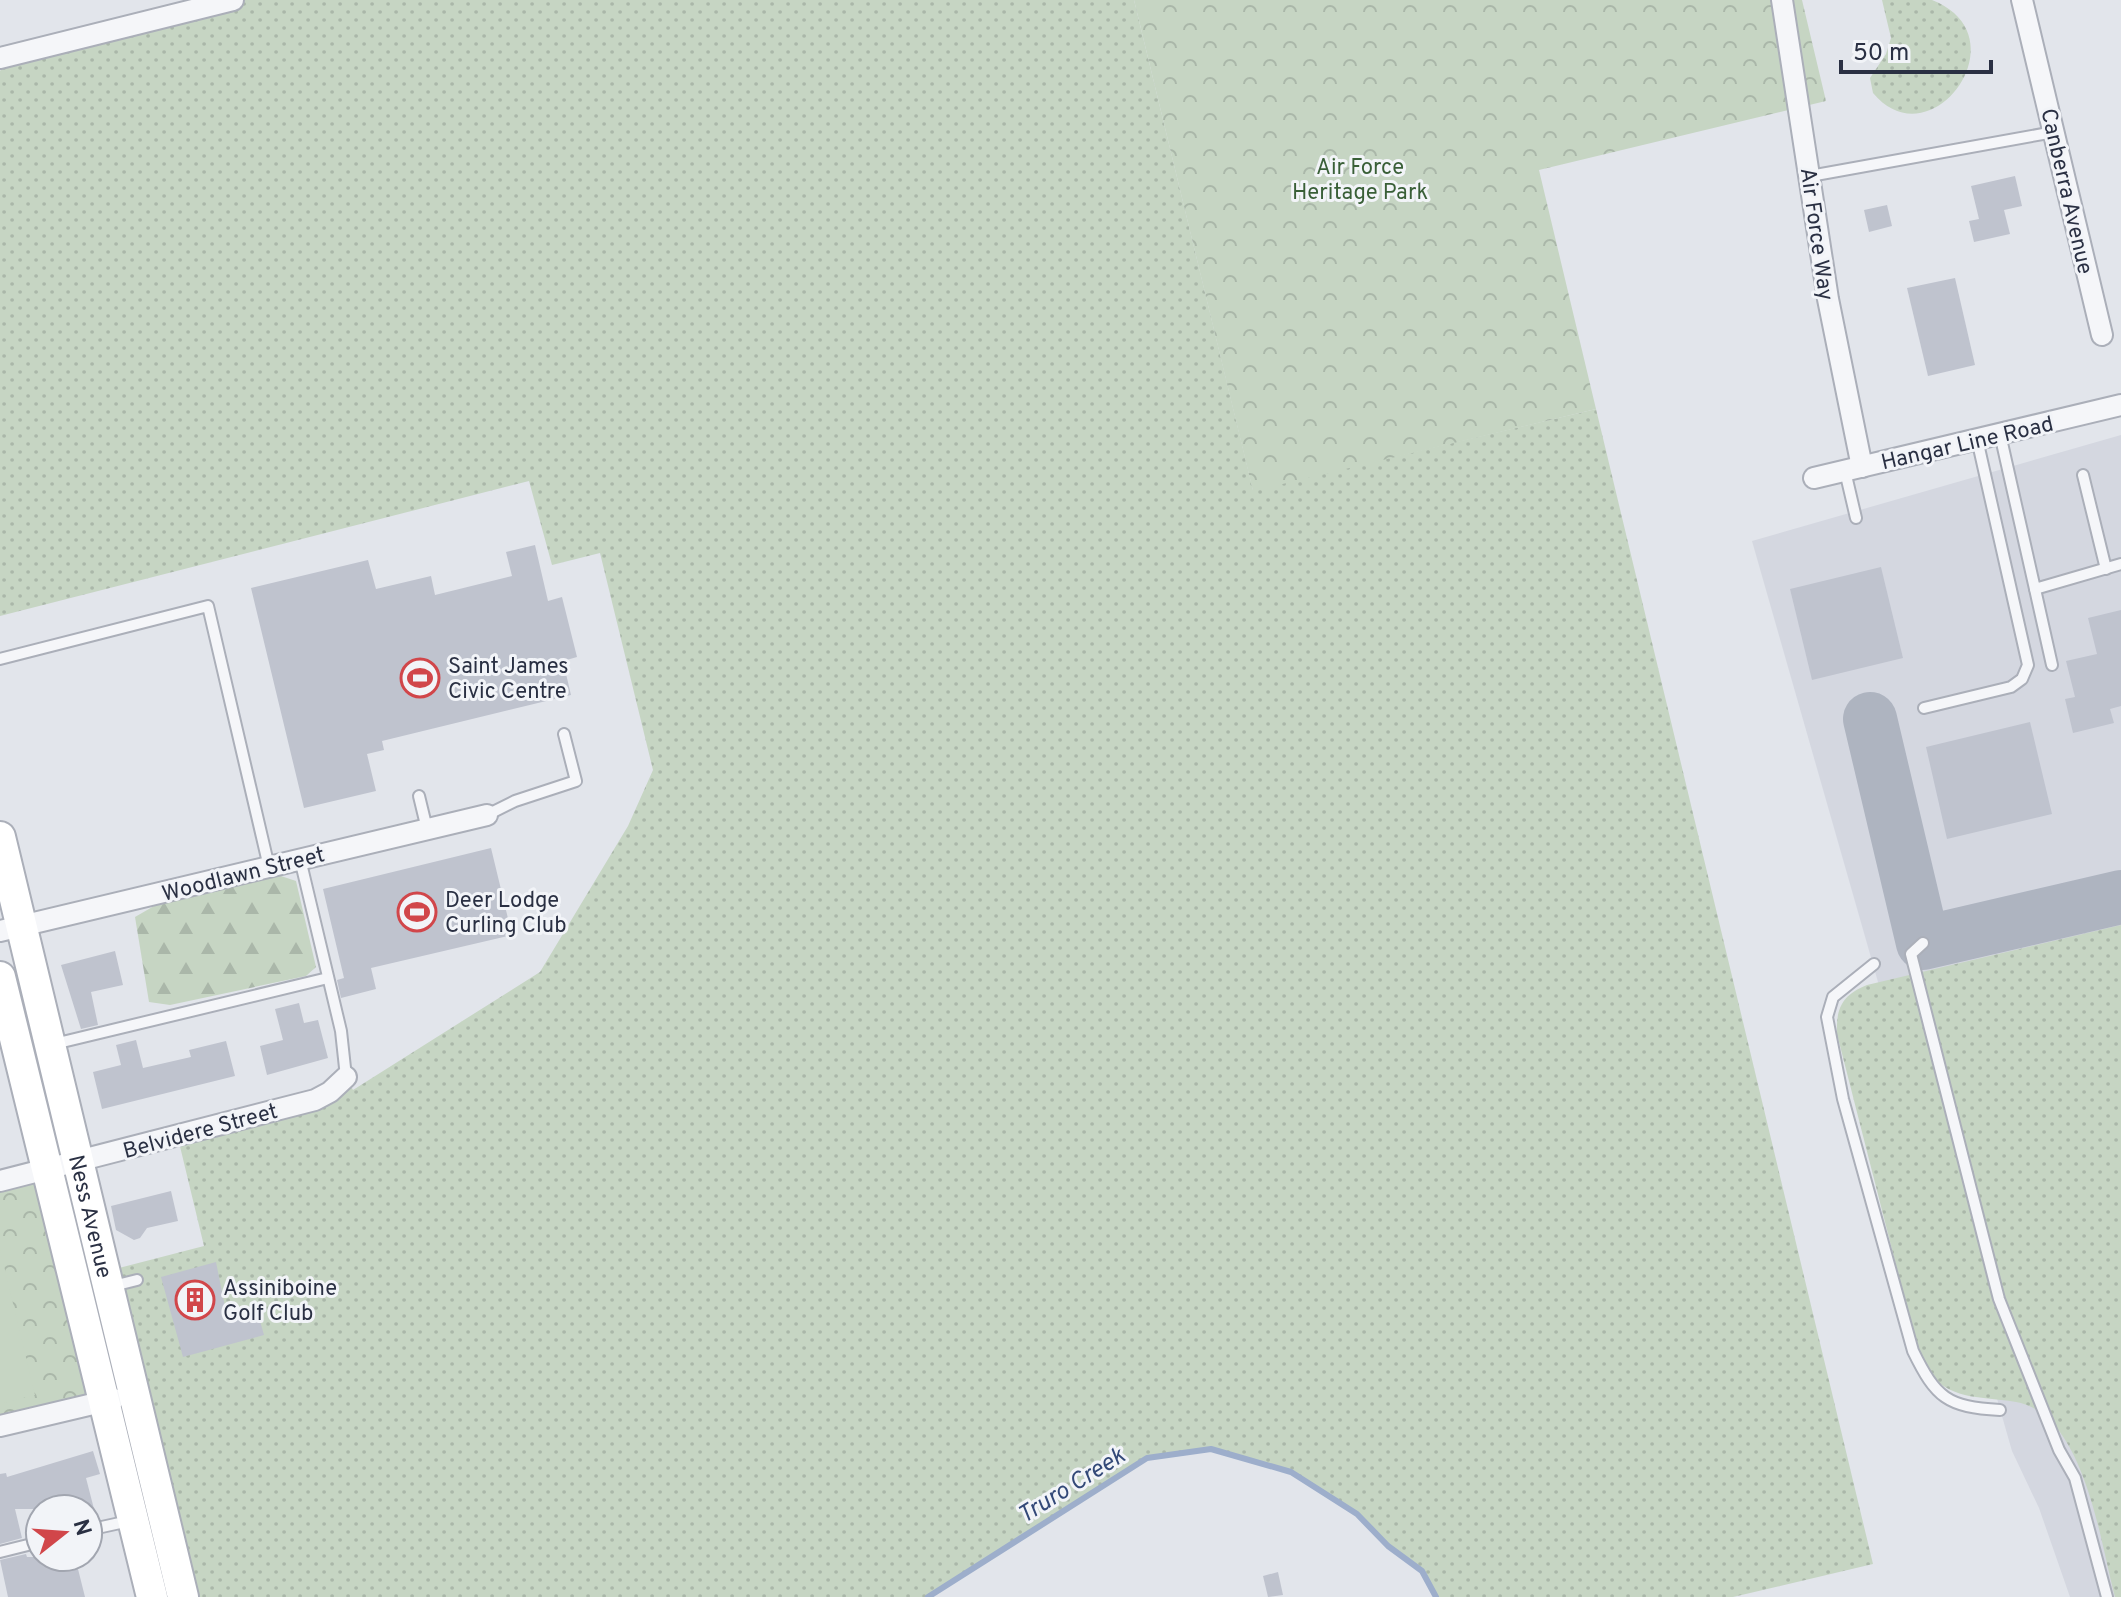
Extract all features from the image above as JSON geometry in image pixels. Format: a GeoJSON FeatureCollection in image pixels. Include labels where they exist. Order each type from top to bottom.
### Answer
{"type":"FeatureCollection","features":[{"type":"Feature","properties":{"kind":"main road","name":"Ness Avenue"},"geometry":{"type":"LineString","coordinates":[[0,837],[11,929],[50,1045],[107,1287],[133,1520],[152,1597]]}},
{"type":"Feature","properties":{"kind":"main road","name":"Ness Avenue"},"geometry":{"type":"LineString","coordinates":[[0,977],[11,1057],[183,1597]]}},
{"type":"Feature","properties":{"kind":"street"},"geometry":{"type":"LineString","coordinates":[[0,56],[233,0]]}},
{"type":"Feature","properties":{"kind":"street","name":"Air Force Way"},"geometry":{"type":"LineString","coordinates":[[1782,0],[1854,469]]}},
{"type":"Feature","properties":{"kind":"street","name":"Canberra Avenue"},"geometry":{"type":"LineString","coordinates":[[2022,0],[2102,335]]}},
{"type":"Feature","properties":{"kind":"street","name":"Hangar Line Road"},"geometry":{"type":"LineString","coordinates":[[1814,478],[2121,405]]}},
{"type":"Feature","properties":{"kind":"street","name":"Woodlawn Street"},"geometry":{"type":"LineString","coordinates":[[11,929],[487,815]]}},
{"type":"Feature","properties":{"kind":"street","name":"Belvidere Street"},"geometry":{"type":"LineString","coordinates":[[0,1181],[315,1100],[330,1092],[346,1077]]}},
{"type":"Feature","properties":{"kind":"street"},"geometry":{"type":"LineString","coordinates":[[0,1426],[118,1398]]}},
{"type":"Feature","properties":{"kind":"lane"},"geometry":{"type":"LineString","coordinates":[[1810,176],[2054,132]]}},
{"type":"Feature","properties":{"kind":"lane"},"geometry":{"type":"LineString","coordinates":[[2000,434],[2052,665]]}},
{"type":"Feature","properties":{"kind":"lane"},"geometry":{"type":"LineString","coordinates":[[1924,708],[2011,687],[2022,679],[2028,665],[1977,439]]}},
{"type":"Feature","properties":{"kind":"lane"},"geometry":{"type":"LineString","coordinates":[[1854,469],[1856,518]]}},
{"type":"Feature","properties":{"kind":"lane"},"geometry":{"type":"LineString","coordinates":[[2083,475],[2106,569]]}},
{"type":"Feature","properties":{"kind":"lane"},"geometry":{"type":"LineString","coordinates":[[2035,589],[2121,564]]}},
{"type":"Feature","properties":{"kind":"lane"},"geometry":{"type":"LineString","coordinates":[[0,659],[208,606],[269,867]]}},
{"type":"Feature","properties":{"kind":"lane"},"geometry":{"type":"LineString","coordinates":[[487,815],[515,801],[576,781],[564,734]]}},
{"type":"Feature","properties":{"kind":"lane"},"geometry":{"type":"LineString","coordinates":[[419,796],[427,829]]}},
{"type":"Feature","properties":{"kind":"lane"},"geometry":{"type":"LineString","coordinates":[[300,859],[341,1031],[346,1077]]}},
{"type":"Feature","properties":{"kind":"lane"},"geometry":{"type":"LineString","coordinates":[[1923,943],[1911,954],[1999,1299],[2059,1450],[2075,1478],[2107,1597]]}},
{"type":"Feature","properties":{"kind":"lane"},"geometry":{"type":"LineString","coordinates":[[1874,964],[1833,997],[1827,1017],[1843,1099],[1913,1351],[1932,1390],[1968,1408],[2000,1410]]}},
{"type":"Feature","properties":{"kind":"lane"},"geometry":{"type":"LineString","coordinates":[[50,1045],[328,978]]}},
{"type":"Feature","properties":{"kind":"lane"},"geometry":{"type":"LineString","coordinates":[[107,1287],[137,1280]]}},
{"type":"Feature","properties":{"kind":"lane"},"geometry":{"type":"LineString","coordinates":[[104,1526],[133,1520]]}},
{"type":"Feature","properties":{"kind":"lane"},"geometry":{"type":"LineString","coordinates":[[0,1552],[24,1546]]}},
{"type":"Feature","properties":{"kind":"shaded area"},"geometry":{"type":"Polygon","coordinates":[[[2121,435],[2121,1597],[2070,1597],[2039,1508],[2012,1451],[1752,541],[2121,435]]]}},
{"type":"Feature","properties":{"kind":"green space","name":"Assiniboine Golf Club"},"geometry":{"type":"Polygon","coordinates":[[[233,0],[1134,0],[1253,490],[1596,409],[1873,1564],[1733,1597],[1436,1597],[1422,1571],[1388,1546],[1357,1514],[1291,1472],[1211,1449],[1147,1458],[928,1597],[183,1597],[119,1268],[204,1246],[177,1134],[315,1100],[346,1077],[353,1090],[540,972],[628,826],[653,770],[600,553],[552,565],[529,481],[0,616],[0,71],[12,55],[233,0]]]}},
{"type":"Feature","properties":{"kind":"green space","name":"Air Force Heritage Park"},"geometry":{"type":"Polygon","coordinates":[[[1134,0],[1802,0],[1826,101],[1539,170],[1596,409],[1253,491],[1134,0]]]}},
{"type":"Feature","properties":{"kind":"green space"},"geometry":{"type":"Polygon","coordinates":[[[1882,0],[1932,0],[1958,17],[1970,40],[1969,64],[1959,86],[1941,104],[1920,113],[1896,111],[1873,93],[1870,78],[1886,54],[1891,38],[1882,0]]]}},
{"type":"Feature","properties":{"kind":"green space"},"geometry":{"type":"Polygon","coordinates":[[[278,875],[296,881],[316,967],[306,976],[170,1005],[149,1002],[135,917],[161,902],[278,875]]]}},
{"type":"Feature","properties":{"kind":"green space"},"geometry":{"type":"Polygon","coordinates":[[[2121,925],[2121,1597],[2115,1597],[2085,1483],[2073,1454],[2058,1430],[2039,1412],[2016,1402],[1954,1392],[1922,1367],[1837,1025],[1839,1010],[1846,998],[1867,985],[2121,925]]]}},
{"type":"Feature","properties":{"kind":"green space"},"geometry":{"type":"Polygon","coordinates":[[[47,1170],[104,1402],[0,1426],[0,1181],[47,1170]]]}},
{"type":"Feature","properties":{"kind":"green space"},"geometry":{"type":"Polygon","coordinates":[[[0,1249],[35,1395],[0,1404],[0,1249]]]}},
{"type":"Feature","properties":{"kind":"building"},"geometry":{"type":"Polygon","coordinates":[[[2015,176],[2022,206],[2004,210],[2010,234],[1974,242],[1969,221],[1979,219],[1971,186],[2015,176]]]}},
{"type":"Feature","properties":{"kind":"building"},"geometry":{"type":"Polygon","coordinates":[[[1887,205],[1892,226],[1869,232],[1864,210],[1887,205]]]}},
{"type":"Feature","properties":{"kind":"building"},"geometry":{"type":"Polygon","coordinates":[[[1955,278],[1975,365],[1928,376],[1907,288],[1955,278]]]}},
{"type":"Feature","properties":{"kind":"building","name":"Saint James Civic Centre"},"geometry":{"type":"Polygon","coordinates":[[[535,545],[548,601],[562,597],[577,657],[563,661],[571,695],[382,741],[384,750],[367,754],[376,791],[304,808],[251,588],[368,560],[376,589],[431,576],[435,595],[512,576],[506,552],[535,545]]]}},
{"type":"Feature","properties":{"kind":"building"},"geometry":{"type":"Polygon","coordinates":[[[1881,567],[1903,658],[1812,680],[1790,589],[1881,567]]]}},
{"type":"Feature","properties":{"kind":"building"},"geometry":{"type":"Polygon","coordinates":[[[2121,610],[2121,706],[2110,709],[2114,723],[2073,733],[2065,699],[2075,697],[2066,661],[2097,654],[2088,618],[2121,610]]]}},
{"type":"Feature","properties":{"kind":"building"},"geometry":{"type":"Polygon","coordinates":[[[2030,722],[2052,814],[1947,839],[1926,747],[2030,722]]]}},
{"type":"Feature","properties":{"kind":"building","name":"Deer Lodge Curling Club"},"geometry":{"type":"Polygon","coordinates":[[[491,848],[512,935],[371,968],[376,989],[341,998],[337,980],[344,978],[323,889],[491,848]]]}},
{"type":"Feature","properties":{"kind":"building"},"geometry":{"type":"Polygon","coordinates":[[[115,951],[123,985],[91,992],[98,1025],[81,1029],[61,965],[115,951]]]}},
{"type":"Feature","properties":{"kind":"building"},"geometry":{"type":"Polygon","coordinates":[[[299,1003],[304,1023],[318,1020],[328,1058],[267,1075],[260,1046],[283,1040],[275,1009],[299,1003]]]}},
{"type":"Feature","properties":{"kind":"building"},"geometry":{"type":"Polygon","coordinates":[[[136,1040],[143,1068],[191,1057],[189,1050],[226,1041],[235,1076],[102,1109],[93,1072],[121,1065],[116,1045],[136,1040]]]}},
{"type":"Feature","properties":{"kind":"building"},"geometry":{"type":"Polygon","coordinates":[[[171,1191],[178,1221],[147,1228],[140,1238],[134,1240],[116,1230],[111,1206],[171,1191]]]}},
{"type":"Feature","properties":{"kind":"building","name":"Assiniboine Golf Club"},"geometry":{"type":"Polygon","coordinates":[[[216,1262],[228,1322],[258,1314],[264,1335],[183,1357],[161,1277],[216,1262]]]}},
{"type":"Feature","properties":{"kind":"building"},"geometry":{"type":"Polygon","coordinates":[[[93,1451],[100,1474],[86,1478],[90,1493],[24,1493],[24,1509],[15,1509],[22,1538],[0,1544],[0,1474],[6,1473],[7,1477],[93,1451]]]}},
{"type":"Feature","properties":{"kind":"building"},"geometry":{"type":"Polygon","coordinates":[[[24,1554],[24,1573],[79,1573],[85,1597],[8,1597],[0,1560],[24,1554]]]}},
{"type":"Feature","properties":{"kind":"building"},"geometry":{"type":"Polygon","coordinates":[[[1278,1572],[1283,1595],[1268,1597],[1263,1576],[1278,1572]]]}},
{"type":"Feature","properties":{"kind":"waterway","name":"Truro Creek"},"geometry":{"type":"LineString","coordinates":[[928,1597],[1147,1458],[1211,1449],[1291,1472],[1357,1514],[1388,1546],[1422,1571],[1436,1597]]}},
{"type":"Feature","properties":{"kind":"taxiway"},"geometry":{"type":"LineString","coordinates":[[1870,719],[1923,943],[2121,897]]}},
{"type":"Feature","properties":{"kind":"place","name":"Saint James Civic Centre"},"geometry":{"type":"Point","coordinates":[420,678]}},
{"type":"Feature","properties":{"kind":"place","name":"Deer Lodge Curling Club"},"geometry":{"type":"Point","coordinates":[417,912]}},
{"type":"Feature","properties":{"kind":"place","name":"Assiniboine Golf Club"},"geometry":{"type":"Point","coordinates":[195,1300]}}]}
